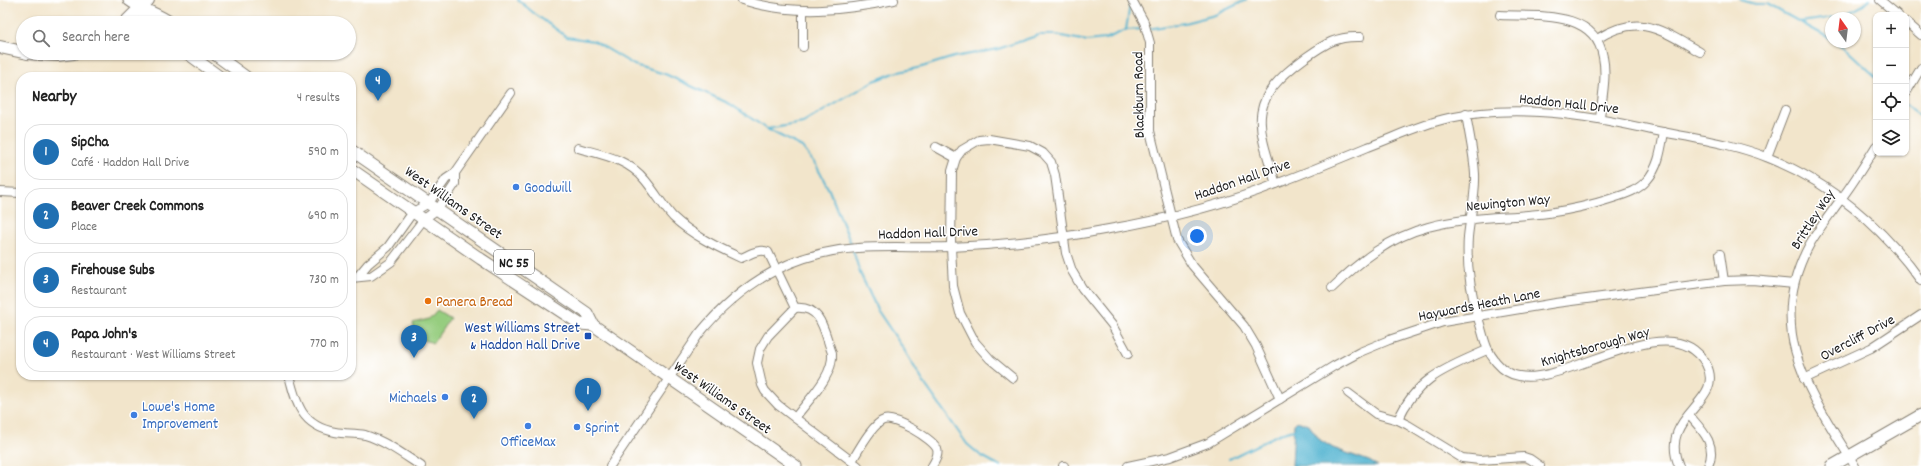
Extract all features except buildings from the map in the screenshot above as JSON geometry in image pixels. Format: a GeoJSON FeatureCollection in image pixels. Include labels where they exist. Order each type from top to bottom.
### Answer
{"type":"FeatureCollection","features":[{"type":"Feature","properties":{"kind":"highway"},"geometry":{"type":"LineString","coordinates":[[132,16],[143,4]]}},
{"type":"Feature","properties":{"kind":"highway"},"geometry":{"type":"LineString","coordinates":[[0,47],[16,50]]}},
{"type":"Feature","properties":{"kind":"main road"},"geometry":{"type":"LineString","coordinates":[[129,0],[143,4],[161,16]]}},
{"type":"Feature","properties":{"kind":"main road"},"geometry":{"type":"LineString","coordinates":[[143,4],[146,16]]}},
{"type":"Feature","properties":{"kind":"main road"},"geometry":{"type":"LineString","coordinates":[[197,60],[213,72]]}},
{"type":"Feature","properties":{"kind":"main road"},"geometry":{"type":"LineString","coordinates":[[223,60],[239,72]]}},
{"type":"Feature","properties":{"kind":"main road","name":"West Williams Street"},"geometry":{"type":"LineString","coordinates":[[356,153],[587,313],[593,325],[796,466]]}},
{"type":"Feature","properties":{"kind":"main road","name":"West Williams Street"},"geometry":{"type":"LineString","coordinates":[[356,172],[580,324],[593,325]]}},
{"type":"Feature","properties":{"kind":"main road"},"geometry":{"type":"LineString","coordinates":[[1832,466],[1848,455],[1921,415]]}},
{"type":"Feature","properties":{"kind":"street"},"geometry":{"type":"LineString","coordinates":[[742,0],[781,9],[804,11],[852,8],[894,0]]}},
{"type":"Feature","properties":{"kind":"street","name":"Blackburn Road"},"geometry":{"type":"LineString","coordinates":[[1132,0],[1144,22],[1150,43],[1150,131],[1170,217],[1177,240],[1187,258],[1244,326],[1256,346],[1280,399]]}},
{"type":"Feature","properties":{"kind":"street"},"geometry":{"type":"LineString","coordinates":[[1880,0],[1894,12]]}},
{"type":"Feature","properties":{"kind":"street"},"geometry":{"type":"LineString","coordinates":[[803,47],[804,11]]}},
{"type":"Feature","properties":{"kind":"street"},"geometry":{"type":"LineString","coordinates":[[1500,15],[1569,19],[1581,24],[1597,40],[1602,50],[1604,66],[1600,118]]}},
{"type":"Feature","properties":{"kind":"street"},"geometry":{"type":"LineString","coordinates":[[1597,40],[1619,27],[1627,25],[1641,25],[1656,29],[1700,52]]}},
{"type":"Feature","properties":{"kind":"street"},"geometry":{"type":"LineString","coordinates":[[1909,25],[1921,35]]}},
{"type":"Feature","properties":{"kind":"street"},"geometry":{"type":"LineString","coordinates":[[1276,184],[1263,145],[1261,130],[1262,110],[1268,94],[1285,72],[1328,43],[1343,37],[1360,37]]}},
{"type":"Feature","properties":{"kind":"street"},"geometry":{"type":"LineString","coordinates":[[1909,88],[1921,68]]}},
{"type":"Feature","properties":{"kind":"street"},"geometry":{"type":"LineString","coordinates":[[356,277],[371,276],[391,262],[433,206],[446,179],[455,173],[511,93]]}},
{"type":"Feature","properties":{"kind":"street"},"geometry":{"type":"LineString","coordinates":[[1767,157],[1785,110]]}},
{"type":"Feature","properties":{"kind":"street","name":"Haddon Hall Drive"},"geometry":{"type":"LineString","coordinates":[[610,466],[699,334],[728,302],[754,282],[776,270],[804,258],[840,250],[859,248],[951,247],[1064,237],[1170,217],[1210,206],[1276,184],[1416,128],[1466,114],[1511,111],[1553,112],[1600,118],[1731,147],[1767,157],[1809,178],[1842,199],[1870,221],[1890,240],[1921,282]]}},
{"type":"Feature","properties":{"kind":"street","name":"Knightsborough Way"},"geometry":{"type":"LineString","coordinates":[[1466,114],[1475,174],[1475,193],[1468,237],[1468,266],[1474,307],[1487,350],[1506,371],[1517,376],[1529,377],[1552,374],[1640,344],[1666,342],[1687,346],[1693,349],[1702,358],[1710,376],[1708,388],[1681,424],[1675,436],[1674,446],[1679,466]]}},
{"type":"Feature","properties":{"kind":"street","name":"Newington Way"},"geometry":{"type":"LineString","coordinates":[[1332,288],[1367,257],[1399,237],[1428,226],[1471,219],[1549,213],[1603,202],[1635,190],[1647,181],[1657,165],[1664,132]]}},
{"type":"Feature","properties":{"kind":"street"},"geometry":{"type":"LineString","coordinates":[[1013,378],[982,350],[964,323],[954,293],[951,247],[952,171],[956,158],[962,150],[971,143],[989,139],[1030,146],[1042,153],[1051,162],[1055,175],[1069,264],[1076,279],[1112,325],[1128,354]]}},
{"type":"Feature","properties":{"kind":"street"},"geometry":{"type":"LineString","coordinates":[[936,147],[956,158]]}},
{"type":"Feature","properties":{"kind":"street"},"geometry":{"type":"LineString","coordinates":[[578,148],[612,158],[626,164],[645,180],[673,216],[710,244],[741,258],[757,251],[763,250],[768,252],[795,308]]}},
{"type":"Feature","properties":{"kind":"street","name":"Brittley Way"},"geometry":{"type":"LineString","coordinates":[[1855,466],[1814,400],[1804,379],[1792,338],[1791,310],[1794,284],[1802,261],[1811,243],[1842,199],[1873,151]]}},
{"type":"Feature","properties":{"kind":"street"},"geometry":{"type":"LineString","coordinates":[[0,192],[16,193]]}},
{"type":"Feature","properties":{"kind":"street"},"geometry":{"type":"LineString","coordinates":[[356,276],[388,247],[413,212],[433,206]]}},
{"type":"Feature","properties":{"kind":"street"},"geometry":{"type":"LineString","coordinates":[[1720,254],[1724,281]]}},
{"type":"Feature","properties":{"kind":"street","name":"Haywards Heath Lane"},"geometry":{"type":"LineString","coordinates":[[1128,466],[1170,457],[1208,443],[1334,366],[1389,340],[1443,322],[1477,315],[1556,303],[1724,281],[1752,280],[1794,284]]}},
{"type":"Feature","properties":{"kind":"street"},"geometry":{"type":"LineString","coordinates":[[795,418],[831,367],[832,353],[817,315],[810,309],[795,308],[768,336],[760,348],[757,363],[759,377],[765,391],[778,405],[795,418],[855,463],[876,426],[883,420],[888,419],[895,420],[933,442],[937,452],[937,457],[932,466]]}},
{"type":"Feature","properties":{"kind":"street","name":"Overcliff Drive"},"geometry":{"type":"LineString","coordinates":[[1804,379],[1871,348],[1921,315]]}},
{"type":"Feature","properties":{"kind":"street"},"geometry":{"type":"LineString","coordinates":[[1398,420],[1409,399],[1429,378],[1439,371],[1487,350]]}},
{"type":"Feature","properties":{"kind":"street"},"geometry":{"type":"LineString","coordinates":[[290,380],[299,408],[308,420],[316,426],[335,432],[366,435],[390,446],[421,466]]}},
{"type":"Feature","properties":{"kind":"street"},"geometry":{"type":"LineString","coordinates":[[1348,393],[1376,414],[1398,420],[1418,430],[1462,458],[1480,460],[1524,457],[1540,466]]}},
{"type":"Feature","properties":{"kind":"street"},"geometry":{"type":"LineString","coordinates":[[1689,415],[1706,435],[1710,444],[1712,455],[1708,466]]}},
{"type":"Feature","properties":{"kind":"green space"},"geometry":{"type":"Polygon","coordinates":[[[437,310],[450,318],[433,343],[416,337],[413,323],[429,319],[437,310]]]}},
{"type":"Feature","properties":{"kind":"water"},"geometry":{"type":"Polygon","coordinates":[[[1297,421],[1309,425],[1320,440],[1333,448],[1369,461],[1378,466],[1292,466],[1294,424],[1297,421]]]}},
{"type":"Feature","properties":{"kind":"waterway"},"geometry":{"type":"LineString","coordinates":[[518,0],[567,37],[594,41],[634,65],[665,74],[730,104],[767,129],[802,147],[816,165],[829,190],[852,246]]}},
{"type":"Feature","properties":{"kind":"waterway"},"geometry":{"type":"LineString","coordinates":[[1148,29],[1184,23],[1215,15],[1246,0]]}},
{"type":"Feature","properties":{"kind":"waterway"},"geometry":{"type":"LineString","coordinates":[[1740,0],[1755,4],[1767,4],[1825,36]]}},
{"type":"Feature","properties":{"kind":"waterway"},"geometry":{"type":"LineString","coordinates":[[1799,22],[1845,14],[1862,6],[1870,0]]}},
{"type":"Feature","properties":{"kind":"waterway"},"geometry":{"type":"LineString","coordinates":[[1126,30],[1130,4]]}},
{"type":"Feature","properties":{"kind":"waterway"},"geometry":{"type":"LineString","coordinates":[[767,129],[803,123],[874,81],[894,73],[922,67],[954,57],[998,49],[1039,35],[1056,35],[1087,41],[1105,39],[1126,30],[1144,29]]}},
{"type":"Feature","properties":{"kind":"waterway"},"geometry":{"type":"LineString","coordinates":[[1844,48],[1873,74]]}},
{"type":"Feature","properties":{"kind":"waterway"},"geometry":{"type":"LineString","coordinates":[[1909,107],[1921,117]]}},
{"type":"Feature","properties":{"kind":"waterway"},"geometry":{"type":"LineString","coordinates":[[853,250],[860,273],[878,311],[924,383],[967,444],[980,455],[1000,466]]}},
{"type":"Feature","properties":{"kind":"waterway"},"geometry":{"type":"LineString","coordinates":[[1229,459],[1279,434],[1294,430],[1295,432]]}},
{"type":"Feature","properties":{"kind":"place","name":"Papa John's"},"geometry":{"type":"Point","coordinates":[378,101]}},
{"type":"Feature","properties":{"kind":"place","name":"Goodwill"},"geometry":{"type":"Point","coordinates":[516,187]}},
{"type":"Feature","properties":{"kind":"place","name":"Panera Bread"},"geometry":{"type":"Point","coordinates":[428,301]}},
{"type":"Feature","properties":{"kind":"place","name":"West Williams Street & Haddon Hall Drive"},"geometry":{"type":"Point","coordinates":[588,336]}},
{"type":"Feature","properties":{"kind":"place","name":"Firehouse Subs"},"geometry":{"type":"Point","coordinates":[414,358]}},
{"type":"Feature","properties":{"kind":"place","name":"Michaels"},"geometry":{"type":"Point","coordinates":[445,397]}},
{"type":"Feature","properties":{"kind":"place","name":"SipCha"},"geometry":{"type":"Point","coordinates":[588,411]}},
{"type":"Feature","properties":{"kind":"place","name":"Lowe's Home Improvement"},"geometry":{"type":"Point","coordinates":[134,415]}},
{"type":"Feature","properties":{"kind":"place","name":"Beaver Creek Commons"},"geometry":{"type":"Point","coordinates":[474,419]}},
{"type":"Feature","properties":{"kind":"place","name":"OfficeMax"},"geometry":{"type":"Point","coordinates":[528,426]}},
{"type":"Feature","properties":{"kind":"place","name":"Sprint"},"geometry":{"type":"Point","coordinates":[577,427]}}]}
